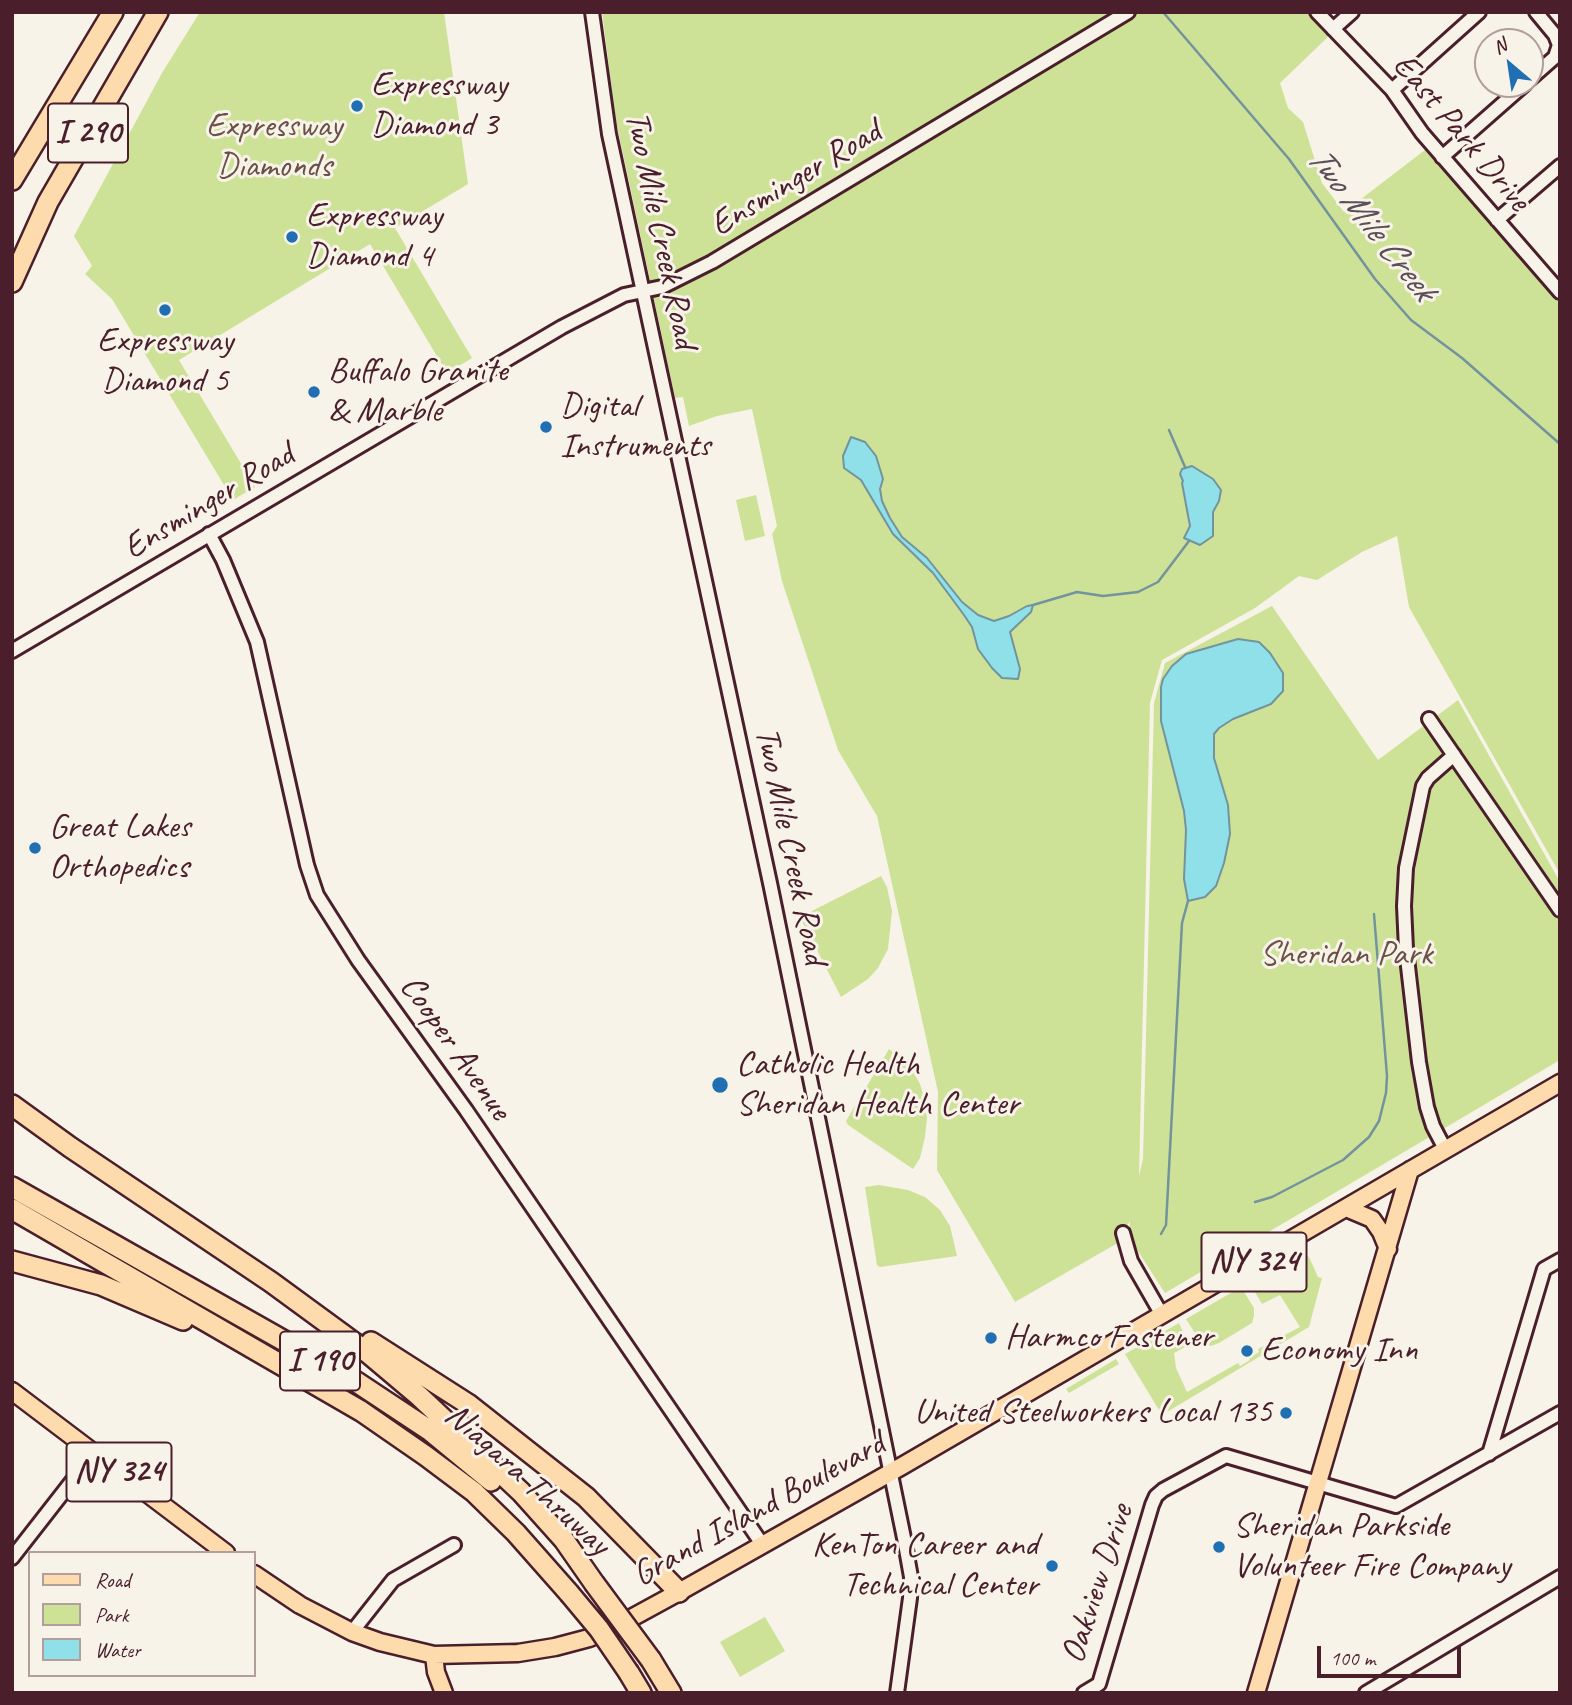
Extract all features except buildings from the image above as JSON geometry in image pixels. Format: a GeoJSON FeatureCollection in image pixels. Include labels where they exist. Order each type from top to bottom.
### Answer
{"type":"FeatureCollection","features":[{"type":"Feature","properties":{"kind":"highway","name":"I 290"},"geometry":{"type":"LineString","coordinates":[[12,180],[113,12]]}},
{"type":"Feature","properties":{"kind":"highway","name":"I 290"},"geometry":{"type":"LineString","coordinates":[[12,282],[48,202],[158,12]]}},
{"type":"Feature","properties":{"kind":"highway"},"geometry":{"type":"LineString","coordinates":[[12,1105],[271,1282],[368,1353],[467,1440],[521,1492],[564,1540],[594,1583]]}},
{"type":"Feature","properties":{"kind":"highway"},"geometry":{"type":"LineString","coordinates":[[12,1117],[70,1147]]}},
{"type":"Feature","properties":{"kind":"highway","name":"Niagara Thruway"},"geometry":{"type":"LineString","coordinates":[[12,1187],[344,1375],[429,1430],[477,1467],[594,1583],[651,1660],[671,1693]]}},
{"type":"Feature","properties":{"kind":"highway","name":"Niagara Thruway"},"geometry":{"type":"LineString","coordinates":[[12,1209],[361,1411],[474,1492],[516,1533],[599,1629],[629,1673],[639,1693]]}},
{"type":"Feature","properties":{"kind":"highway"},"geometry":{"type":"LineString","coordinates":[[12,1261],[86,1281],[144,1302],[295,1373]]}},
{"type":"Feature","properties":{"kind":"highway"},"geometry":{"type":"LineString","coordinates":[[12,1276],[86,1281]]}},
{"type":"Feature","properties":{"kind":"highway"},"geometry":{"type":"LineString","coordinates":[[271,1282],[308,1301],[468,1404],[586,1497],[679,1592]]}},
{"type":"Feature","properties":{"kind":"main road","name":"NY 324"},"geometry":{"type":"LineString","coordinates":[[1410,1170],[1560,1083]]}},
{"type":"Feature","properties":{"kind":"main road","name":"Grand Island Boulevard"},"geometry":{"type":"LineString","coordinates":[[256,1575],[300,1605],[352,1632],[434,1655],[500,1654],[563,1645],[613,1628],[890,1472],[1410,1170]]}},
{"type":"Feature","properties":{"kind":"main road"},"geometry":{"type":"LineString","coordinates":[[1256,1693],[1410,1170]]}},
{"type":"Feature","properties":{"kind":"main road"},"geometry":{"type":"LineString","coordinates":[[1346,1208],[1372,1219],[1381,1231],[1388,1249]]}},
{"type":"Feature","properties":{"kind":"main road","name":"NY 324"},"geometry":{"type":"LineString","coordinates":[[12,1391],[223,1551]]}},
{"type":"Feature","properties":{"kind":"main road"},"geometry":{"type":"LineString","coordinates":[[434,1655],[436,1672],[444,1693]]}},
{"type":"Feature","properties":{"kind":"street","name":"Two Mile Creek Road"},"geometry":{"type":"LineString","coordinates":[[592,12],[609,134],[764,856],[911,1577],[908,1620],[897,1693]]}},
{"type":"Feature","properties":{"kind":"street","name":"Ensminger Road"},"geometry":{"type":"LineString","coordinates":[[12,651],[562,327],[624,295],[662,287],[712,262],[1129,12]]}},
{"type":"Feature","properties":{"kind":"street","name":"East Park Drive"},"geometry":{"type":"LineString","coordinates":[[1317,12],[1392,90],[1442,157],[1557,284]]}},
{"type":"Feature","properties":{"kind":"street"},"geometry":{"type":"LineString","coordinates":[[1333,29],[1352,12]]}},
{"type":"Feature","properties":{"kind":"street"},"geometry":{"type":"LineString","coordinates":[[1392,90],[1479,12]]}},
{"type":"Feature","properties":{"kind":"street"},"geometry":{"type":"LineString","coordinates":[[1536,12],[1557,38],[1559,51],[1544,67]]}},
{"type":"Feature","properties":{"kind":"street"},"geometry":{"type":"LineString","coordinates":[[1442,157],[1509,98]]}},
{"type":"Feature","properties":{"kind":"street"},"geometry":{"type":"LineString","coordinates":[[1497,220],[1560,166]]}},
{"type":"Feature","properties":{"kind":"street","name":"Cooper Avenue"},"geometry":{"type":"LineString","coordinates":[[209,534],[223,560],[257,642],[305,855],[317,895],[358,960],[466,1110],[762,1544]]}},
{"type":"Feature","properties":{"kind":"street"},"geometry":{"type":"LineString","coordinates":[[1429,719],[1560,910]]}},
{"type":"Feature","properties":{"kind":"street"},"geometry":{"type":"LineString","coordinates":[[1445,1149],[1427,1108],[1419,1062],[1406,949],[1404,906],[1406,868],[1423,786],[1428,778],[1454,755]]}},
{"type":"Feature","properties":{"kind":"street"},"geometry":{"type":"LineString","coordinates":[[1123,1233],[1130,1261],[1162,1315]]}},
{"type":"Feature","properties":{"kind":"street"},"geometry":{"type":"LineString","coordinates":[[1489,1454],[1544,1269],[1560,1260]]}},
{"type":"Feature","properties":{"kind":"street","name":"Oakview Drive"},"geometry":{"type":"LineString","coordinates":[[1084,1693],[1099,1684],[1156,1496],[1226,1456],[1396,1506],[1560,1413]]}},
{"type":"Feature","properties":{"kind":"street"},"geometry":{"type":"LineString","coordinates":[[12,1558],[94,1453]]}},
{"type":"Feature","properties":{"kind":"street"},"geometry":{"type":"LineString","coordinates":[[352,1632],[393,1580],[454,1545]]}},
{"type":"Feature","properties":{"kind":"street"},"geometry":{"type":"LineString","coordinates":[[1367,1693],[1560,1577]]}},
{"type":"Feature","properties":{"kind":"green space","name":"Expressway Diamonds"},"geometry":{"type":"Polygon","coordinates":[[[200,12],[444,12],[468,184],[395,228],[472,358],[447,373],[370,244],[179,360],[255,487],[233,500],[112,299],[85,274],[92,266],[74,236],[162,73],[200,12]]]}},
{"type":"Feature","properties":{"kind":"green space","name":"Sheridan Park"},"geometry":{"type":"Polygon","coordinates":[[[602,12],[1306,12],[1329,36],[1280,83],[1288,108],[1303,122],[1322,183],[1344,212],[1425,150],[1560,303],[1560,874],[1409,607],[1397,536],[1362,552],[1317,580],[1299,576],[1255,608],[1162,660],[1150,703],[1139,1176],[1143,1159],[1154,703],[1165,663],[1272,606],[1378,760],[1458,700],[1560,882],[1560,1060],[1165,1293],[1134,1245],[1129,1233],[1130,1221],[1116,1244],[1015,1302],[937,1170],[938,1092],[877,816],[838,750],[782,581],[772,534],[777,526],[752,409],[717,416],[689,426],[683,397],[675,398],[616,121],[602,12]]]}},
{"type":"Feature","properties":{"kind":"green space"},"geometry":{"type":"Polygon","coordinates":[[[756,495],[765,536],[745,541],[736,500],[756,495]]]}},
{"type":"Feature","properties":{"kind":"green space"},"geometry":{"type":"Polygon","coordinates":[[[881,876],[887,887],[892,911],[888,949],[878,968],[868,979],[841,997],[801,919],[802,916],[881,876]]]}},
{"type":"Feature","properties":{"kind":"green space"},"geometry":{"type":"Polygon","coordinates":[[[889,1049],[911,1068],[925,1100],[925,1137],[920,1158],[913,1169],[846,1121],[889,1049]]]}},
{"type":"Feature","properties":{"kind":"green space"},"geometry":{"type":"Polygon","coordinates":[[[879,1185],[908,1190],[925,1197],[940,1210],[950,1226],[957,1256],[880,1267],[877,1265],[865,1187],[879,1185]]]}},
{"type":"Feature","properties":{"kind":"green space"},"geometry":{"type":"Polygon","coordinates":[[[1301,1252],[1309,1257],[1318,1277],[1322,1278],[1309,1327],[1162,1415],[1125,1354],[1179,1323],[1189,1345],[1174,1353],[1176,1368],[1187,1392],[1238,1363],[1240,1366],[1259,1352],[1258,1349],[1300,1327],[1280,1295],[1262,1304],[1249,1282],[1301,1252]]]}},
{"type":"Feature","properties":{"kind":"green space"},"geometry":{"type":"Polygon","coordinates":[[[1241,1287],[1254,1308],[1252,1323],[1219,1343],[1211,1346],[1204,1344],[1186,1319],[1241,1287]]]}},
{"type":"Feature","properties":{"kind":"green space"},"geometry":{"type":"Polygon","coordinates":[[[1116,1359],[1119,1364],[1069,1393],[1066,1389],[1116,1359]]]}},
{"type":"Feature","properties":{"kind":"green space"},"geometry":{"type":"Polygon","coordinates":[[[765,1617],[785,1651],[740,1677],[720,1642],[765,1617]]]}},
{"type":"Feature","properties":{"kind":"water"},"geometry":{"type":"Polygon","coordinates":[[[851,437],[865,442],[876,456],[883,479],[880,489],[882,501],[902,537],[927,558],[962,602],[978,615],[994,621],[1033,605],[1031,612],[1010,632],[1020,669],[1018,679],[1002,678],[992,668],[978,649],[972,627],[933,573],[893,534],[861,480],[844,468],[843,456],[851,437]]]}},
{"type":"Feature","properties":{"kind":"water"},"geometry":{"type":"Polygon","coordinates":[[[1192,466],[1213,479],[1221,490],[1213,512],[1213,536],[1200,545],[1184,538],[1190,526],[1180,474],[1182,469],[1192,466]]]}},
{"type":"Feature","properties":{"kind":"water"},"geometry":{"type":"Polygon","coordinates":[[[1238,639],[1259,642],[1270,653],[1283,673],[1283,691],[1271,704],[1233,719],[1214,734],[1214,758],[1228,805],[1230,834],[1216,886],[1205,897],[1188,901],[1184,879],[1184,811],[1161,721],[1161,687],[1172,666],[1186,654],[1238,639]]]}},
{"type":"Feature","properties":{"kind":"waterway","name":"Two Mile Creek"},"geometry":{"type":"LineString","coordinates":[[1163,12],[1289,159],[1375,279],[1411,320],[1462,358],[1560,444]]}},
{"type":"Feature","properties":{"kind":"waterway"},"geometry":{"type":"LineString","coordinates":[[1169,430],[1185,467]]}},
{"type":"Feature","properties":{"kind":"waterway"},"geometry":{"type":"LineString","coordinates":[[1033,605],[1077,592],[1103,596],[1138,592],[1158,582],[1189,541]]}},
{"type":"Feature","properties":{"kind":"waterway"},"geometry":{"type":"LineString","coordinates":[[1161,1234],[1166,1225],[1182,923],[1188,901]]}},
{"type":"Feature","properties":{"kind":"waterway"},"geometry":{"type":"LineString","coordinates":[[1255,1202],[1272,1197],[1343,1160],[1369,1137],[1379,1121],[1387,1076],[1374,914]]}},
{"type":"Feature","properties":{"kind":"place","name":"Expressway Diamond 3"},"geometry":{"type":"Point","coordinates":[357,106]}},
{"type":"Feature","properties":{"kind":"place","name":"Expressway Diamond 4"},"geometry":{"type":"Point","coordinates":[292,237]}},
{"type":"Feature","properties":{"kind":"place","name":"Expressway Diamond 5"},"geometry":{"type":"Point","coordinates":[165,310]}},
{"type":"Feature","properties":{"kind":"place","name":"Buffalo Granite & Marble"},"geometry":{"type":"Point","coordinates":[314,392]}},
{"type":"Feature","properties":{"kind":"place","name":"Digital Instruments"},"geometry":{"type":"Point","coordinates":[546,427]}},
{"type":"Feature","properties":{"kind":"place","name":"Great Lakes Orthopedics"},"geometry":{"type":"Point","coordinates":[35,848]}},
{"type":"Feature","properties":{"kind":"place","name":"Catholic Health Sheridan Health Center"},"geometry":{"type":"Point","coordinates":[720,1085]}},
{"type":"Feature","properties":{"kind":"place","name":"Harmco Fastener"},"geometry":{"type":"Point","coordinates":[991,1338]}},
{"type":"Feature","properties":{"kind":"place","name":"Economy Inn"},"geometry":{"type":"Point","coordinates":[1247,1351]}},
{"type":"Feature","properties":{"kind":"place","name":"United Steelworkers Local 135"},"geometry":{"type":"Point","coordinates":[1286,1413]}},
{"type":"Feature","properties":{"kind":"place","name":"Sheridan Parkside Volunteer Fire Company"},"geometry":{"type":"Point","coordinates":[1219,1547]}},
{"type":"Feature","properties":{"kind":"place","name":"KenTon Career and Technical Center"},"geometry":{"type":"Point","coordinates":[1052,1566]}}]}
